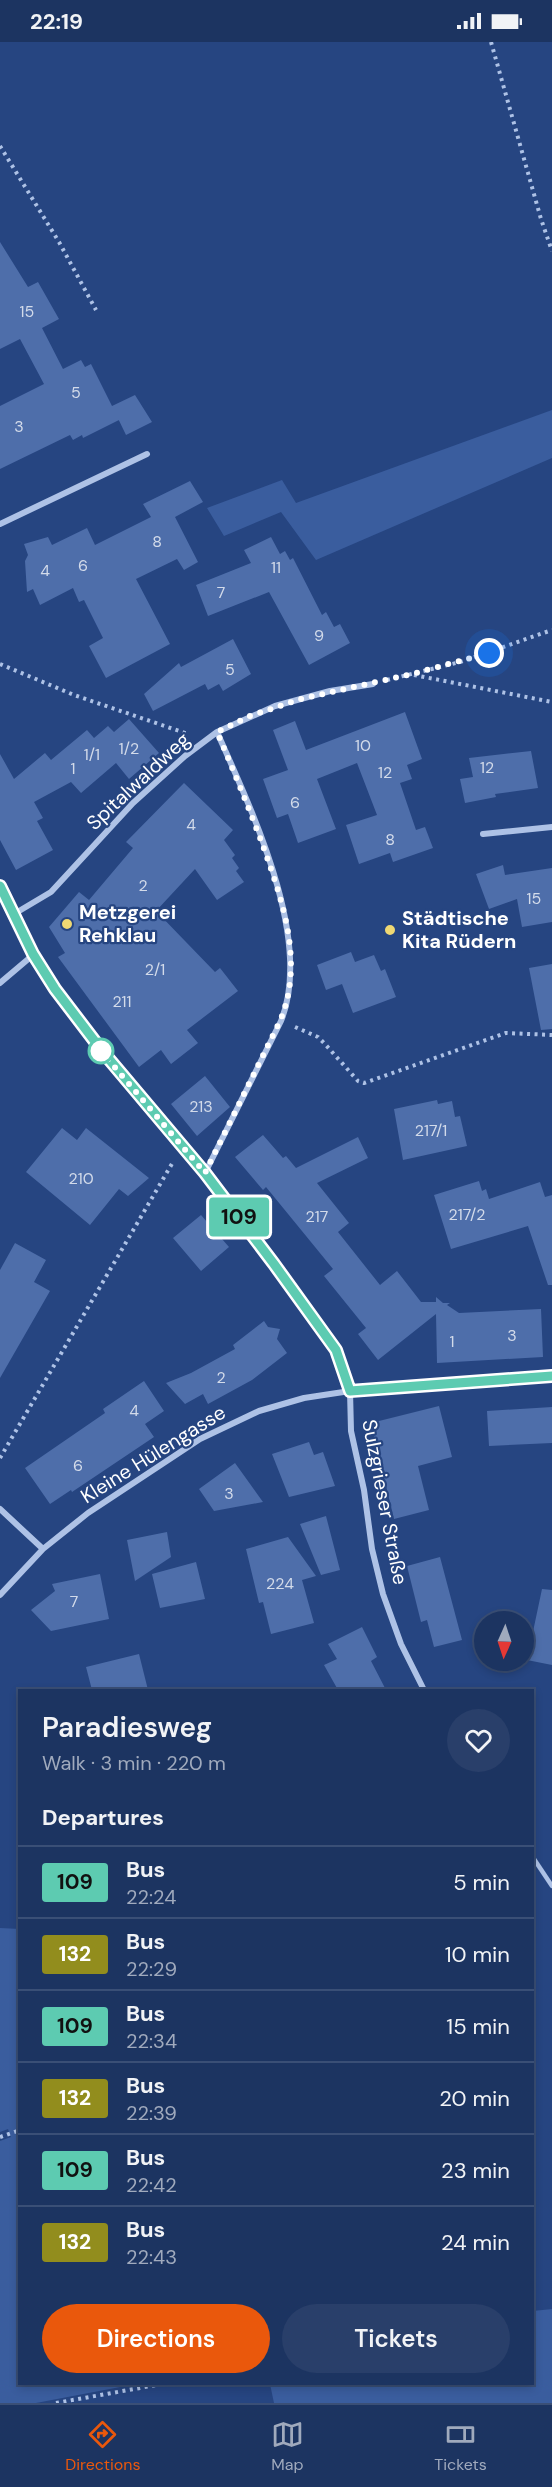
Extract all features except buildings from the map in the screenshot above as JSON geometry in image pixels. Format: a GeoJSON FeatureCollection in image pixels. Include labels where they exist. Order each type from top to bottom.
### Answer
{"type":"FeatureCollection","features":[{"type":"Feature","properties":{"kind":"street"},"geometry":{"type":"LineString","coordinates":[[0,524],[147,454]]}},
{"type":"Feature","properties":{"kind":"street","name":"Spitalwaldweg"},"geometry":{"type":"LineString","coordinates":[[14,914],[51,892],[133,803],[217,732],[275,706],[330,691],[373,684]]}},
{"type":"Feature","properties":{"kind":"street"},"geometry":{"type":"LineString","coordinates":[[205,1173],[280,1021],[288,1000],[291,975],[286,917],[252,817],[217,732]]}},
{"type":"Feature","properties":{"kind":"street"},"geometry":{"type":"LineString","coordinates":[[483,834],[552,827]]}},
{"type":"Feature","properties":{"kind":"street","name":"Sulzgrieser Straße"},"geometry":{"type":"LineString","coordinates":[[0,886],[33,954],[81,1025],[205,1173],[336,1350],[350,1391],[351,1431],[364,1490],[372,1549],[383,1594],[400,1644],[423,1689]]}},
{"type":"Feature","properties":{"kind":"street"},"geometry":{"type":"LineString","coordinates":[[0,983],[33,954]]}},
{"type":"Feature","properties":{"kind":"street","name":"Kleine Hülengasse"},"geometry":{"type":"LineString","coordinates":[[0,1595],[43,1549],[88,1513],[211,1433],[276,1405],[316,1395],[350,1391],[552,1376]]}},
{"type":"Feature","properties":{"kind":"street"},"geometry":{"type":"LineString","coordinates":[[0,1509],[43,1549]]}},
{"type":"Feature","properties":{"kind":"lane"},"geometry":{"type":"LineString","coordinates":[[534,1859],[552,1886]]}},
{"type":"Feature","properties":{"kind":"path"},"geometry":{"type":"LineString","coordinates":[[491,42],[540,219],[552,251]]}},
{"type":"Feature","properties":{"kind":"path"},"geometry":{"type":"LineString","coordinates":[[0,146],[59,242],[96,310]]}},
{"type":"Feature","properties":{"kind":"path"},"geometry":{"type":"LineString","coordinates":[[373,684],[489,653],[552,630]]}},
{"type":"Feature","properties":{"kind":"path"},"geometry":{"type":"LineString","coordinates":[[0,664],[74,695],[206,740]]}},
{"type":"Feature","properties":{"kind":"path"},"geometry":{"type":"LineString","coordinates":[[412,674],[552,702]]}},
{"type":"Feature","properties":{"kind":"path"},"geometry":{"type":"LineString","coordinates":[[280,1021],[318,1037],[361,1083],[368,1083],[506,1033],[552,1035]]}},
{"type":"Feature","properties":{"kind":"path"},"geometry":{"type":"LineString","coordinates":[[0,1458],[182,1146]]}},
{"type":"Feature","properties":{"kind":"path"},"geometry":{"type":"LineString","coordinates":[[0,2137],[18,2131]]}},
{"type":"Feature","properties":{"kind":"path"},"geometry":{"type":"LineString","coordinates":[[56,2403],[156,2385]]}},
{"type":"Feature","properties":{"kind":"shaded area"},"geometry":{"type":"Polygon","coordinates":[[[552,410],[552,458],[316,560],[281,512],[224,536],[207,508],[282,480],[296,503],[552,410]]]}},
{"type":"Feature","properties":{"kind":"shaded area"},"geometry":{"type":"Polygon","coordinates":[[[0,1928],[18,1929],[18,2385],[131,2385],[36,2403],[0,2403],[0,2141],[11,2137],[8,2129],[0,2132],[0,1928]]]}},
{"type":"Feature","properties":{"kind":"shaded area"},"geometry":{"type":"Polygon","coordinates":[[[552,2309],[552,2403],[274,2403],[270,2385],[534,2385],[534,2311],[552,2309]]]}},
{"type":"Feature","properties":{"kind":"bus line","name":"109"},"geometry":{"type":"LineString","coordinates":[[0,886],[43,972],[74,1016],[205,1173],[253,1235],[336,1350],[350,1391],[552,1376]]}},
{"type":"Feature","properties":{"kind":"place","name":"Metzgerei Rehklau"},"geometry":{"type":"Point","coordinates":[67,924]}},
{"type":"Feature","properties":{"kind":"place","name":"Städtische Kita Rüdern"},"geometry":{"type":"Point","coordinates":[390,930]}},
{"type":"Feature","properties":{"kind":"route"},"geometry":{"type":"LineString","coordinates":[[101,1051],[205,1173],[285,1011],[291,975],[286,917],[282,902],[252,817],[217,732],[275,706],[330,691],[373,684],[489,653]]}}]}
